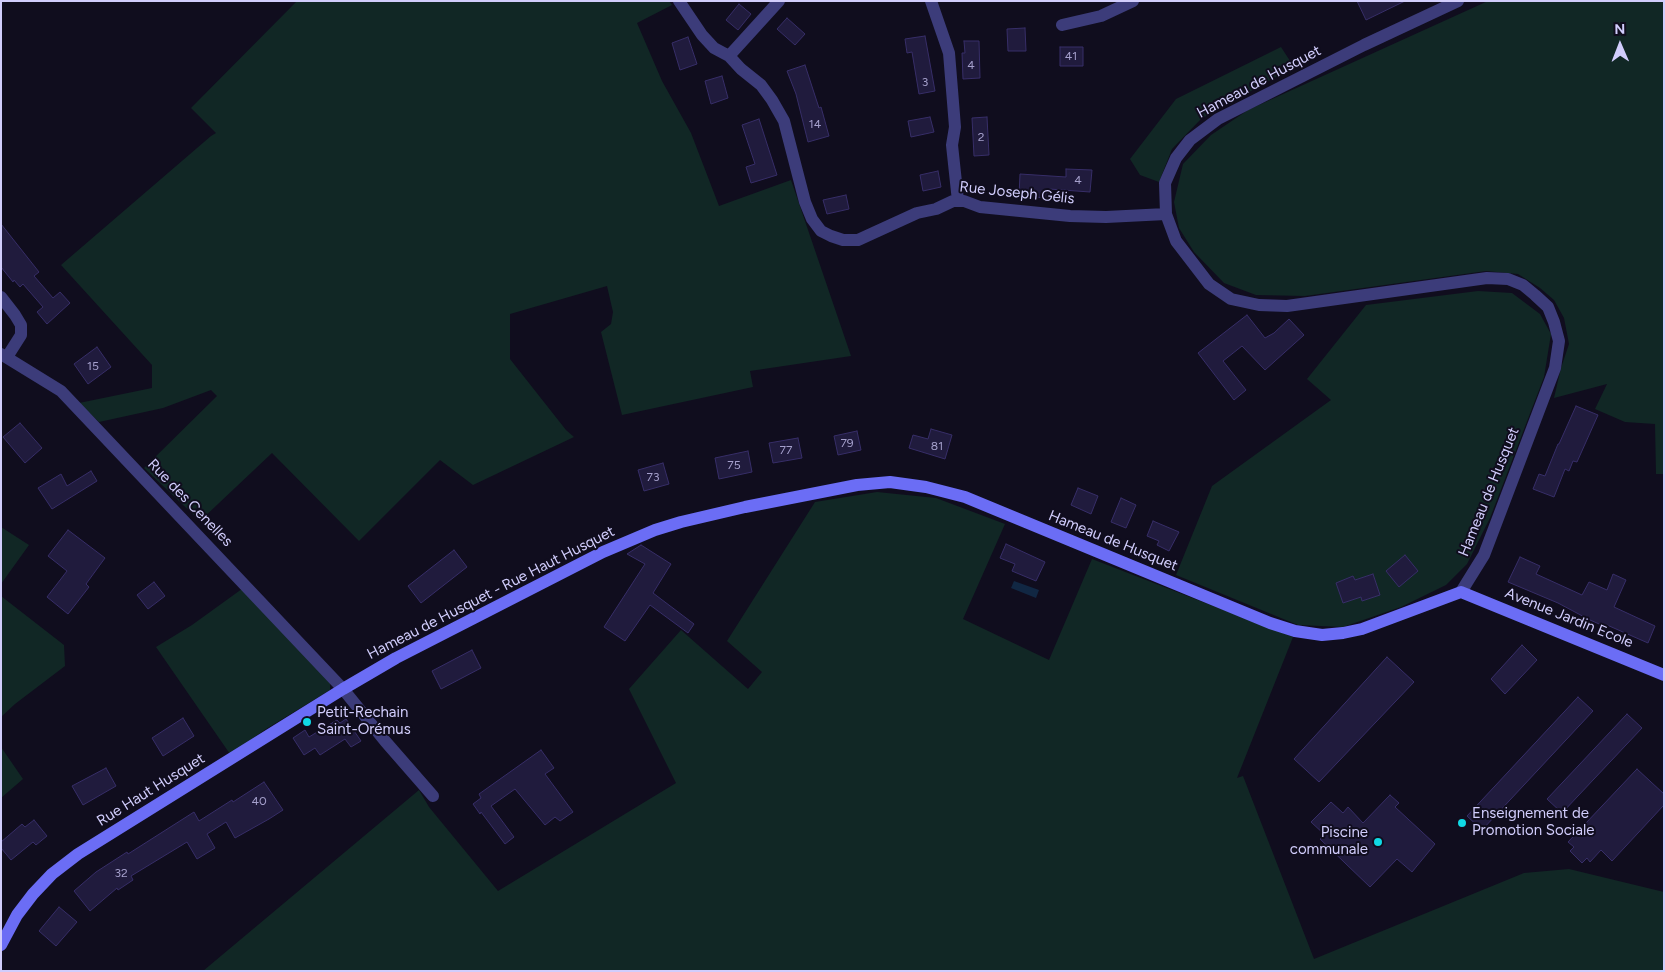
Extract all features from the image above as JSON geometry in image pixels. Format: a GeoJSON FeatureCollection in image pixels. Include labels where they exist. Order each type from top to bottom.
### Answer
{"type":"FeatureCollection","features":[{"type":"Feature","properties":{"kind":"street","name":"Rue Joseph Gélis"},"geometry":{"type":"LineString","coordinates":[[680,1],[702,35],[714,48],[729,56],[740,69],[761,85],[784,121],[804,202],[812,219],[821,231],[843,240],[858,240],[916,213],[936,209],[953,201],[964,201],[980,207],[1070,216],[1106,217],[1166,214]]}},
{"type":"Feature","properties":{"kind":"street"},"geometry":{"type":"LineString","coordinates":[[729,56],[779,1]]}},
{"type":"Feature","properties":{"kind":"street"},"geometry":{"type":"LineString","coordinates":[[931,1],[949,53],[955,127],[952,145],[958,201]]}},
{"type":"Feature","properties":{"kind":"street"},"geometry":{"type":"LineString","coordinates":[[1062,26],[1101,16],[1133,1]]}},
{"type":"Feature","properties":{"kind":"street"},"geometry":{"type":"LineString","coordinates":[[1426,1],[1431,13]]}},
{"type":"Feature","properties":{"kind":"street","name":"Hameau de Husquet"},"geometry":{"type":"LineString","coordinates":[[655,530],[690,520],[819,492],[857,485],[890,482],[926,487],[965,498],[1270,623],[1295,631],[1322,635],[1362,629],[1461,592],[1484,555],[1555,368],[1558,341],[1554,322],[1548,307],[1523,285],[1508,280],[1487,278],[1287,306],[1259,305],[1232,299],[1209,284],[1176,241],[1166,214],[1165,183],[1176,158],[1190,140],[1218,119],[1364,45],[1458,1]]}},
{"type":"Feature","properties":{"kind":"street"},"geometry":{"type":"LineString","coordinates":[[1,297],[21,325],[21,335],[4,356]]}},
{"type":"Feature","properties":{"kind":"street","name":"Rue des Cenelles"},"geometry":{"type":"LineString","coordinates":[[4,356],[61,391],[344,689],[385,741],[433,796]]}},
{"type":"Feature","properties":{"kind":"street","name":"Hameau de Husquet - Rue Haut Husquet"},"geometry":{"type":"LineString","coordinates":[[344,689],[405,653],[603,552],[655,530]]}},
{"type":"Feature","properties":{"kind":"street","name":"Avenue Jardin Ecole"},"geometry":{"type":"LineString","coordinates":[[1461,592],[1664,675]]}},
{"type":"Feature","properties":{"kind":"street","name":"Rue Haut Husquet"},"geometry":{"type":"LineString","coordinates":[[1,945],[17,915],[33,894],[52,874],[78,854],[344,689]]}},
{"type":"Feature","properties":{"kind":"green space"},"geometry":{"type":"Polygon","coordinates":[[[297,1],[669,1],[672,5],[637,23],[662,81],[691,133],[719,206],[791,180],[851,356],[750,371],[753,387],[622,415],[601,332],[611,324],[613,312],[607,286],[510,314],[510,359],[566,430],[574,437],[473,485],[440,460],[359,541],[272,453],[200,521],[144,468],[217,396],[211,390],[163,408],[99,422],[79,403],[152,388],[152,365],[61,265],[216,133],[191,108],[297,1]]]}},
{"type":"Feature","properties":{"kind":"green space"},"geometry":{"type":"Polygon","coordinates":[[[1488,1],[1664,1],[1664,474],[1656,474],[1655,424],[1625,422],[1595,409],[1607,384],[1554,398],[1569,344],[1564,318],[1554,300],[1540,288],[1518,274],[1486,271],[1305,296],[1256,295],[1224,283],[1194,252],[1179,228],[1174,202],[1183,164],[1211,135],[1248,110],[1488,1]]]}},
{"type":"Feature","properties":{"kind":"green space"},"geometry":{"type":"Polygon","coordinates":[[[1281,47],[1294,67],[1201,119],[1172,149],[1159,182],[1140,175],[1130,159],[1176,99],[1281,47]]]}},
{"type":"Feature","properties":{"kind":"green space"},"geometry":{"type":"Polygon","coordinates":[[[1478,291],[1512,293],[1540,314],[1551,334],[1544,377],[1490,518],[1467,564],[1446,585],[1401,607],[1343,627],[1298,625],[1176,575],[1212,486],[1331,400],[1307,379],[1366,305],[1478,291]]]}},
{"type":"Feature","properties":{"kind":"green space"},"geometry":{"type":"Polygon","coordinates":[[[877,492],[936,498],[1005,524],[963,619],[1049,660],[1092,559],[1293,637],[1237,778],[1243,776],[1314,959],[1524,873],[1569,869],[1664,892],[1664,971],[203,971],[419,790],[429,807],[498,891],[676,783],[629,689],[681,630],[748,689],[762,672],[727,641],[815,502],[877,492]]]}},
{"type":"Feature","properties":{"kind":"green space"},"geometry":{"type":"Polygon","coordinates":[[[1,527],[29,545],[1,584],[1,527]]]}},
{"type":"Feature","properties":{"kind":"green space"},"geometry":{"type":"Polygon","coordinates":[[[246,586],[330,680],[330,690],[266,729],[230,754],[156,647],[192,625],[246,586]]]}},
{"type":"Feature","properties":{"kind":"green space"},"geometry":{"type":"Polygon","coordinates":[[[1,596],[64,645],[65,666],[1,717],[1,596]]]}},
{"type":"Feature","properties":{"kind":"green space"},"geometry":{"type":"Polygon","coordinates":[[[1,747],[23,779],[1,798],[1,747]]]}},
{"type":"Feature","properties":{"kind":"water"},"geometry":{"type":"Polygon","coordinates":[[[1014,581],[1039,590],[1036,598],[1011,588],[1014,581]]]}},
{"type":"Feature","properties":{"kind":"building"},"geometry":{"type":"Polygon","coordinates":[[[1357,1],[1405,1],[1366,20],[1357,1]]]}},
{"type":"Feature","properties":{"kind":"building"},"geometry":{"type":"Polygon","coordinates":[[[739,4],[751,14],[738,30],[726,20],[739,4]]]}},
{"type":"Feature","properties":{"kind":"building"},"geometry":{"type":"Polygon","coordinates":[[[787,18],[805,34],[795,45],[777,29],[787,18]]]}},
{"type":"Feature","properties":{"kind":"building"},"geometry":{"type":"Polygon","coordinates":[[[1025,28],[1026,51],[1008,51],[1007,29],[1025,28]]]}},
{"type":"Feature","properties":{"kind":"building"},"geometry":{"type":"Polygon","coordinates":[[[925,36],[935,91],[919,94],[912,52],[907,53],[905,39],[925,36]]]}},
{"type":"Feature","properties":{"kind":"building"},"geometry":{"type":"Polygon","coordinates":[[[688,37],[697,64],[680,70],[672,43],[688,37]]]}},
{"type":"Feature","properties":{"kind":"building"},"geometry":{"type":"Polygon","coordinates":[[[964,41],[979,41],[980,78],[963,79],[962,53],[965,53],[964,41]]]}},
{"type":"Feature","properties":{"kind":"building"},"geometry":{"type":"Polygon","coordinates":[[[1060,47],[1083,47],[1083,66],[1060,66],[1060,47]]]}},
{"type":"Feature","properties":{"kind":"building"},"geometry":{"type":"Polygon","coordinates":[[[805,65],[819,108],[821,107],[829,136],[808,142],[796,94],[787,71],[805,65]]]}},
{"type":"Feature","properties":{"kind":"building"},"geometry":{"type":"Polygon","coordinates":[[[722,76],[728,98],[711,104],[705,81],[722,76]]]}},
{"type":"Feature","properties":{"kind":"building"},"geometry":{"type":"Polygon","coordinates":[[[930,117],[934,132],[911,137],[908,121],[930,117]]]}},
{"type":"Feature","properties":{"kind":"building"},"geometry":{"type":"Polygon","coordinates":[[[987,117],[989,155],[974,156],[972,118],[987,117]]]}},
{"type":"Feature","properties":{"kind":"building"},"geometry":{"type":"Polygon","coordinates":[[[759,119],[777,175],[751,183],[746,167],[755,164],[742,125],[759,119]]]}},
{"type":"Feature","properties":{"kind":"building"},"geometry":{"type":"Polygon","coordinates":[[[1066,169],[1092,170],[1090,192],[1049,189],[1049,198],[1019,196],[1020,174],[1066,177],[1066,169]]]}},
{"type":"Feature","properties":{"kind":"building"},"geometry":{"type":"Polygon","coordinates":[[[938,171],[941,187],[923,191],[920,175],[938,171]]]}},
{"type":"Feature","properties":{"kind":"building"},"geometry":{"type":"Polygon","coordinates":[[[846,195],[849,209],[827,214],[823,200],[846,195]]]}},
{"type":"Feature","properties":{"kind":"building"},"geometry":{"type":"Polygon","coordinates":[[[1,224],[39,272],[34,276],[53,298],[60,292],[70,303],[47,324],[37,312],[43,307],[23,284],[20,287],[14,280],[13,282],[1,267],[1,224]]]}},
{"type":"Feature","properties":{"kind":"building"},"geometry":{"type":"Polygon","coordinates":[[[1247,315],[1265,338],[1274,333],[1289,319],[1304,335],[1265,370],[1242,346],[1223,361],[1246,390],[1234,400],[1198,353],[1247,315]]]}},
{"type":"Feature","properties":{"kind":"building"},"geometry":{"type":"Polygon","coordinates":[[[97,347],[111,367],[88,384],[74,364],[97,347]]]}},
{"type":"Feature","properties":{"kind":"building"},"geometry":{"type":"Polygon","coordinates":[[[1576,406],[1598,415],[1577,462],[1573,461],[1569,471],[1565,469],[1554,497],[1533,489],[1539,474],[1545,476],[1576,406]]]}},
{"type":"Feature","properties":{"kind":"building"},"geometry":{"type":"Polygon","coordinates":[[[20,423],[42,448],[25,463],[3,437],[20,423]]]}},
{"type":"Feature","properties":{"kind":"building"},"geometry":{"type":"Polygon","coordinates":[[[931,429],[952,435],[945,459],[909,448],[913,435],[928,439],[931,429]]]}},
{"type":"Feature","properties":{"kind":"building"},"geometry":{"type":"Polygon","coordinates":[[[857,431],[861,450],[838,455],[834,436],[857,431]]]}},
{"type":"Feature","properties":{"kind":"building"},"geometry":{"type":"Polygon","coordinates":[[[798,438],[802,458],[773,463],[769,443],[798,438]]]}},
{"type":"Feature","properties":{"kind":"building"},"geometry":{"type":"Polygon","coordinates":[[[748,451],[752,472],[719,479],[715,458],[748,451]]]}},
{"type":"Feature","properties":{"kind":"building"},"geometry":{"type":"Polygon","coordinates":[[[663,463],[669,484],[644,491],[638,470],[663,463]]]}},
{"type":"Feature","properties":{"kind":"building"},"geometry":{"type":"Polygon","coordinates":[[[91,471],[97,481],[52,509],[38,488],[61,474],[67,486],[91,471]]]}},
{"type":"Feature","properties":{"kind":"building"},"geometry":{"type":"Polygon","coordinates":[[[1078,488],[1098,496],[1091,514],[1071,505],[1078,488]]]}},
{"type":"Feature","properties":{"kind":"building"},"geometry":{"type":"Polygon","coordinates":[[[1121,498],[1136,505],[1126,528],[1111,522],[1121,498]]]}},
{"type":"Feature","properties":{"kind":"building"},"geometry":{"type":"Polygon","coordinates":[[[1153,521],[1179,532],[1169,551],[1157,545],[1159,541],[1147,536],[1153,521]]]}},
{"type":"Feature","properties":{"kind":"building"},"geometry":{"type":"Polygon","coordinates":[[[68,530],[105,558],[86,584],[89,587],[68,614],[47,597],[67,571],[48,556],[68,530]]]}},
{"type":"Feature","properties":{"kind":"building"},"geometry":{"type":"Polygon","coordinates":[[[1006,544],[1045,562],[1036,581],[1012,571],[1015,564],[1000,558],[1006,544]]]}},
{"type":"Feature","properties":{"kind":"building"},"geometry":{"type":"Polygon","coordinates":[[[641,545],[671,564],[653,593],[694,624],[688,633],[650,605],[625,641],[604,627],[645,564],[627,554],[641,545]]]}},
{"type":"Feature","properties":{"kind":"building"},"geometry":{"type":"Polygon","coordinates":[[[454,550],[467,567],[421,603],[408,586],[454,550]]]}},
{"type":"Feature","properties":{"kind":"building"},"geometry":{"type":"Polygon","coordinates":[[[1405,555],[1418,571],[1399,587],[1386,571],[1405,555]]]}},
{"type":"Feature","properties":{"kind":"building"},"geometry":{"type":"Polygon","coordinates":[[[1520,557],[1540,566],[1536,574],[1582,595],[1589,582],[1607,590],[1613,574],[1626,580],[1614,607],[1655,626],[1648,643],[1607,625],[1606,627],[1558,603],[1508,582],[1520,557]]]}},
{"type":"Feature","properties":{"kind":"building"},"geometry":{"type":"Polygon","coordinates":[[[1373,574],[1380,595],[1362,601],[1361,597],[1343,603],[1336,583],[1353,576],[1355,580],[1373,574]]]}},
{"type":"Feature","properties":{"kind":"building"},"geometry":{"type":"Polygon","coordinates":[[[154,582],[165,596],[148,609],[137,595],[154,582]]]}},
{"type":"Feature","properties":{"kind":"building"},"geometry":{"type":"Polygon","coordinates":[[[1522,645],[1537,660],[1505,694],[1491,679],[1522,645]]]}},
{"type":"Feature","properties":{"kind":"building"},"geometry":{"type":"Polygon","coordinates":[[[472,650],[481,668],[441,689],[432,671],[472,650]]]}},
{"type":"Feature","properties":{"kind":"building"},"geometry":{"type":"Polygon","coordinates":[[[1387,657],[1414,682],[1319,782],[1294,759],[1387,657]]]}},
{"type":"Feature","properties":{"kind":"building"},"geometry":{"type":"Polygon","coordinates":[[[1578,697],[1593,711],[1482,830],[1467,816],[1578,697]]]}},
{"type":"Feature","properties":{"kind":"building"},"geometry":{"type":"Polygon","coordinates":[[[1627,714],[1642,728],[1562,813],[1547,799],[1627,714]]]}},
{"type":"Feature","properties":{"kind":"building"},"geometry":{"type":"Polygon","coordinates":[[[183,718],[194,736],[163,756],[152,738],[183,718]]]}},
{"type":"Feature","properties":{"kind":"building"},"geometry":{"type":"Polygon","coordinates":[[[346,719],[361,741],[351,747],[345,739],[320,755],[315,748],[304,755],[293,738],[305,730],[309,737],[337,720],[340,723],[346,719]]]}},
{"type":"Feature","properties":{"kind":"building"},"geometry":{"type":"Polygon","coordinates":[[[541,750],[554,768],[545,774],[573,812],[560,821],[555,817],[545,825],[515,789],[491,806],[514,837],[505,844],[473,804],[481,798],[479,794],[541,750]]]}},
{"type":"Feature","properties":{"kind":"building"},"geometry":{"type":"Polygon","coordinates":[[[106,768],[116,786],[83,805],[72,786],[106,768]]]}},
{"type":"Feature","properties":{"kind":"building"},"geometry":{"type":"Polygon","coordinates":[[[1637,769],[1664,794],[1664,805],[1612,861],[1601,850],[1590,862],[1587,858],[1582,863],[1570,851],[1574,847],[1568,842],[1637,769]]]}},
{"type":"Feature","properties":{"kind":"building"},"geometry":{"type":"Polygon","coordinates":[[[264,782],[283,810],[269,819],[235,838],[226,822],[207,834],[215,848],[197,859],[187,842],[131,876],[133,880],[118,890],[117,888],[90,911],[74,891],[96,872],[194,812],[199,821],[264,782]]]}},
{"type":"Feature","properties":{"kind":"building","name":"Piscine communale"},"geometry":{"type":"Polygon","coordinates":[[[1390,795],[1399,803],[1395,807],[1435,844],[1412,872],[1397,859],[1370,887],[1320,839],[1325,835],[1311,822],[1331,802],[1343,813],[1348,807],[1363,823],[1390,795]]]}},
{"type":"Feature","properties":{"kind":"building"},"geometry":{"type":"Polygon","coordinates":[[[34,820],[47,836],[36,845],[33,842],[11,860],[1,848],[1,842],[22,824],[25,827],[34,820]]]}},
{"type":"Feature","properties":{"kind":"building"},"geometry":{"type":"Polygon","coordinates":[[[59,907],[77,922],[56,946],[39,931],[59,907]]]}},
{"type":"Feature","properties":{"kind":"place","name":"Petit-Rechain Saint-Orémus"},"geometry":{"type":"Point","coordinates":[307,722]}},
{"type":"Feature","properties":{"kind":"place","name":"Enseignement de Promotion Sociale"},"geometry":{"type":"Point","coordinates":[1462,823]}},
{"type":"Feature","properties":{"kind":"place","name":"Piscine communale"},"geometry":{"type":"Point","coordinates":[1378,842]}}]}
